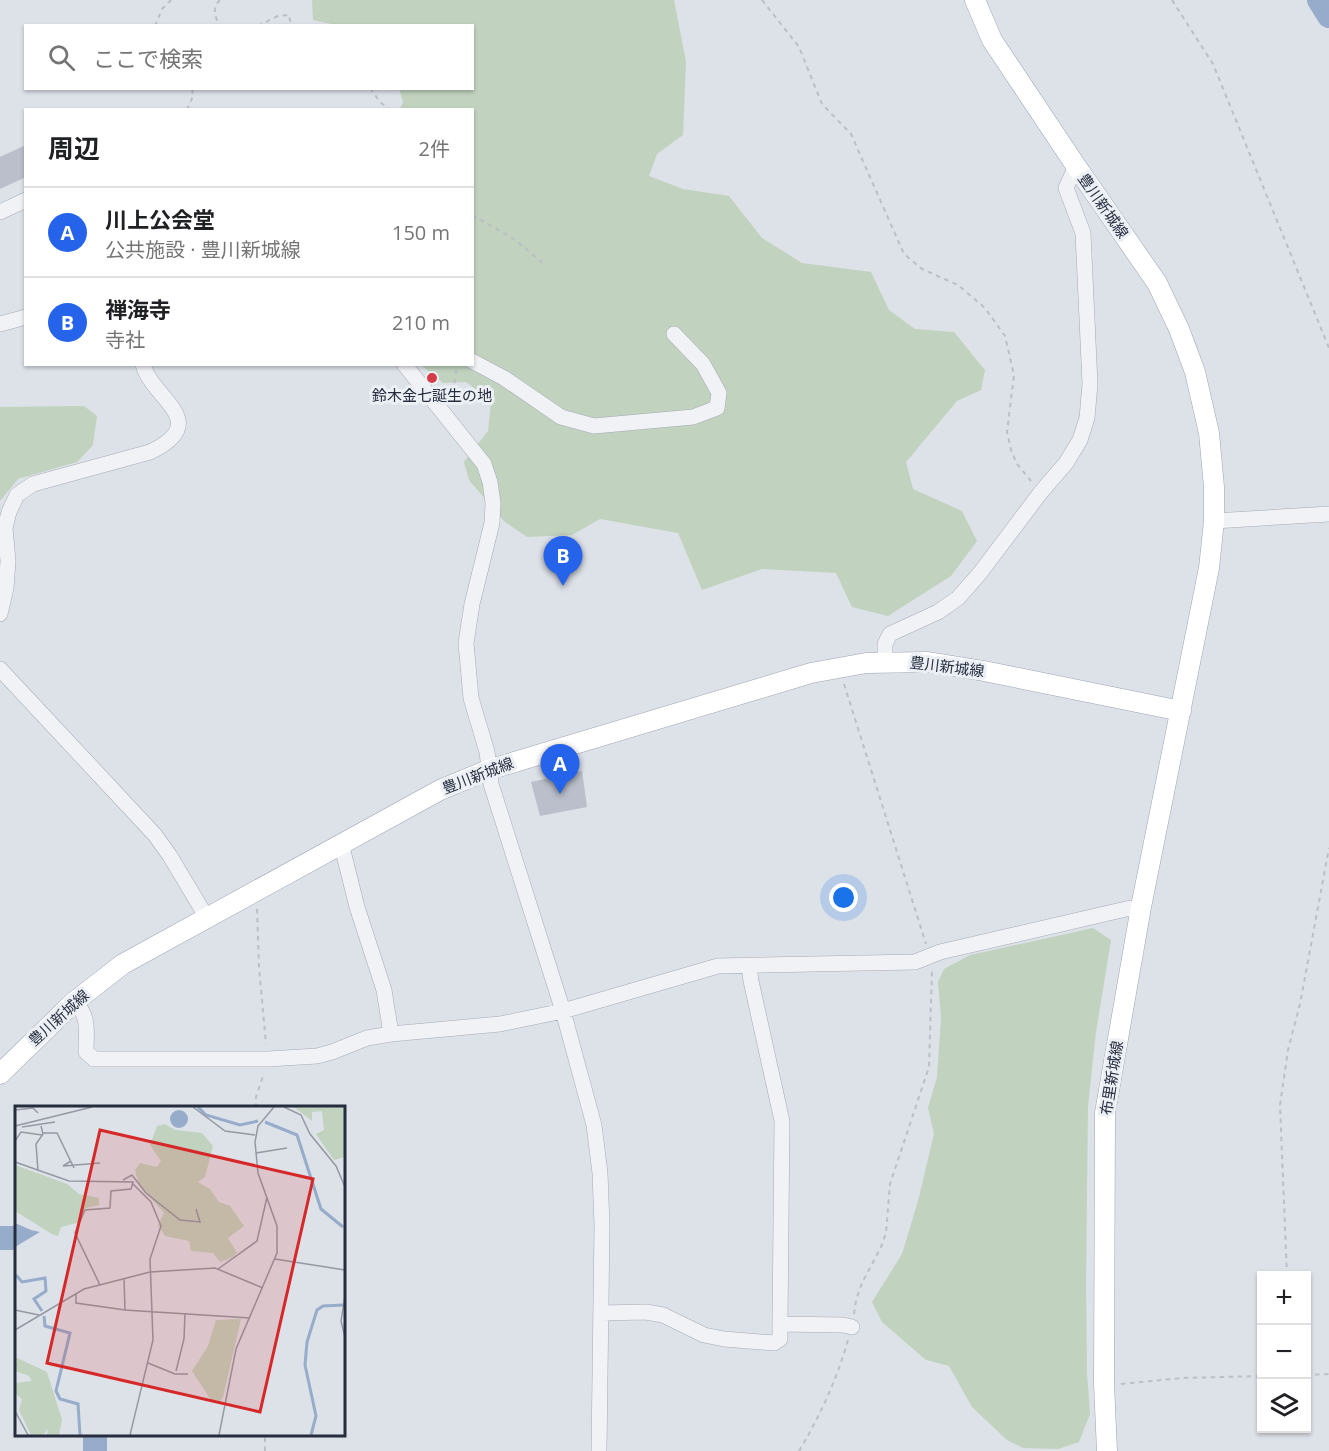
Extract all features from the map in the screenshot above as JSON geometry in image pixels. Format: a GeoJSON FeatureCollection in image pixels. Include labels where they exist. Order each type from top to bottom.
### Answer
{"type":"FeatureCollection","features":[{"type":"Feature","properties":{"kind":"main road","name":"豊川新城線"},"geometry":{"type":"LineString","coordinates":[[0,1074],[74,1002],[123,964],[440,790],[488,770],[735,694],[840,666],[885,662],[928,662],[984,671],[1181,711],[1209,568],[1214,521],[1214,487],[1209,433],[1195,372],[1179,328],[1157,283],[992,40],[975,0]]}},
{"type":"Feature","properties":{"kind":"main road","name":"布里新城線"},"geometry":{"type":"LineString","coordinates":[[1107,1451],[1104,1384],[1105,1113],[1141,908],[1181,711]]}},
{"type":"Feature","properties":{"kind":"street"},"geometry":{"type":"LineString","coordinates":[[885,662],[885,644],[890,634],[938,612],[958,597],[980,573],[1041,492],[1066,463],[1080,440],[1087,418],[1090,384],[1083,233],[1066,188],[1076,166]]}},
{"type":"Feature","properties":{"kind":"street"},"geometry":{"type":"LineString","coordinates":[[0,212],[24,201]]}},
{"type":"Feature","properties":{"kind":"street"},"geometry":{"type":"LineString","coordinates":[[0,324],[24,318]]}},
{"type":"Feature","properties":{"kind":"street"},"geometry":{"type":"LineString","coordinates":[[474,362],[504,378],[561,417],[594,426],[693,417],[717,408],[719,393],[703,364],[674,334]]}},
{"type":"Feature","properties":{"kind":"street"},"geometry":{"type":"LineString","coordinates":[[0,614],[6,588],[8,561],[5,528],[17,495],[33,484],[150,452],[164,445],[173,435],[177,427],[174,407],[145,373],[143,366]]}},
{"type":"Feature","properties":{"kind":"street"},"geometry":{"type":"LineString","coordinates":[[406,366],[484,464],[490,482],[493,503],[492,523],[472,604],[466,643],[471,698],[487,752],[488,770],[563,1011],[594,1125],[600,1173],[602,1225],[599,1451]]}},
{"type":"Feature","properties":{"kind":"street"},"geometry":{"type":"LineString","coordinates":[[1214,521],[1329,514]]}},
{"type":"Feature","properties":{"kind":"street"},"geometry":{"type":"LineString","coordinates":[[0,669],[155,835],[171,856],[207,918]]}},
{"type":"Feature","properties":{"kind":"street"},"geometry":{"type":"LineString","coordinates":[[341,843],[357,907],[384,990],[391,1034]]}},
{"type":"Feature","properties":{"kind":"street"},"geometry":{"type":"LineString","coordinates":[[74,1002],[83,1010],[86,1052],[94,1059],[268,1059],[317,1056],[367,1038],[500,1024],[563,1011],[718,966],[915,962],[940,952],[1126,909],[1141,908]]}},
{"type":"Feature","properties":{"kind":"street"},"geometry":{"type":"LineString","coordinates":[[601,1313],[663,1315],[704,1335],[724,1339],[774,1343],[780,1339],[782,1122],[749,966]]}},
{"type":"Feature","properties":{"kind":"street"},"geometry":{"type":"LineString","coordinates":[[780,1324],[852,1327]]}},
{"type":"Feature","properties":{"kind":"path"},"geometry":{"type":"LineString","coordinates":[[157,24],[162,9],[171,0]]}},
{"type":"Feature","properties":{"kind":"path"},"geometry":{"type":"LineString","coordinates":[[219,24],[214,13],[220,0]]}},
{"type":"Feature","properties":{"kind":"path"},"geometry":{"type":"LineString","coordinates":[[762,0],[799,46],[822,104],[851,134],[904,254],[922,269],[958,285],[985,308],[1005,336],[1014,375],[1007,432],[1011,450],[1017,464],[1041,492]]}},
{"type":"Feature","properties":{"kind":"path"},"geometry":{"type":"LineString","coordinates":[[1172,0],[1213,64],[1329,348]]}},
{"type":"Feature","properties":{"kind":"path"},"geometry":{"type":"LineString","coordinates":[[262,24],[278,16],[289,15],[291,24]]}},
{"type":"Feature","properties":{"kind":"path"},"geometry":{"type":"LineString","coordinates":[[188,108],[193,96],[192,90]]}},
{"type":"Feature","properties":{"kind":"path"},"geometry":{"type":"LineString","coordinates":[[371,90],[388,108]]}},
{"type":"Feature","properties":{"kind":"path"},"geometry":{"type":"LineString","coordinates":[[474,216],[514,239],[544,264]]}},
{"type":"Feature","properties":{"kind":"path"},"geometry":{"type":"LineString","coordinates":[[449,421],[457,366]]}},
{"type":"Feature","properties":{"kind":"path"},"geometry":{"type":"LineString","coordinates":[[799,1451],[814,1425],[841,1365],[852,1327],[856,1299],[886,1233],[890,1184],[929,1067],[932,968],[840,666]]}},
{"type":"Feature","properties":{"kind":"path"},"geometry":{"type":"LineString","coordinates":[[1287,1271],[1280,1105],[1288,1050],[1300,1004],[1329,848]]}},
{"type":"Feature","properties":{"kind":"path"},"geometry":{"type":"LineString","coordinates":[[256,891],[263,1029],[268,1059],[256,1098],[256,1106]]}},
{"type":"Feature","properties":{"kind":"path"},"geometry":{"type":"LineString","coordinates":[[1311,1375],[1329,1374]]}},
{"type":"Feature","properties":{"kind":"path"},"geometry":{"type":"LineString","coordinates":[[1104,1384],[1182,1378],[1257,1376]]}},
{"type":"Feature","properties":{"kind":"green space"},"geometry":{"type":"Polygon","coordinates":[[[312,0],[674,0],[686,62],[683,135],[657,154],[649,176],[683,189],[729,196],[762,238],[802,263],[871,272],[889,310],[915,329],[954,332],[985,370],[981,390],[957,401],[906,462],[913,489],[962,511],[977,541],[951,576],[888,616],[852,607],[836,573],[762,569],[702,590],[678,533],[600,519],[572,535],[527,537],[505,522],[469,480],[464,462],[488,431],[491,401],[466,382],[443,383],[422,366],[474,366],[474,108],[400,108],[403,102],[399,90],[474,90],[474,24],[331,24],[313,20],[312,0]]]}},
{"type":"Feature","properties":{"kind":"green space"},"geometry":{"type":"Polygon","coordinates":[[[84,406],[97,416],[93,445],[77,462],[18,479],[0,501],[0,407],[84,406]]]}},
{"type":"Feature","properties":{"kind":"green space"},"geometry":{"type":"Polygon","coordinates":[[[1093,928],[1111,940],[1096,1032],[1088,1106],[1086,1282],[1090,1414],[1079,1442],[1058,1449],[1023,1448],[1007,1440],[972,1407],[949,1366],[926,1360],[882,1322],[872,1302],[902,1254],[918,1201],[934,1134],[928,1108],[937,1077],[941,1018],[938,982],[944,969],[970,955],[1093,928]]]}},
{"type":"Feature","properties":{"kind":"building"},"geometry":{"type":"Polygon","coordinates":[[[24,146],[24,178],[0,189],[0,157],[24,146]]]}},
{"type":"Feature","properties":{"kind":"building"},"geometry":{"type":"Polygon","coordinates":[[[582,771],[587,807],[540,816],[531,782],[582,771]]]}},
{"type":"Feature","properties":{"kind":"waterway"},"geometry":{"type":"LineString","coordinates":[[1319,0],[1329,16]]}},
{"type":"Feature","properties":{"kind":"waterway"},"geometry":{"type":"LineString","coordinates":[[0,1238],[15,1238]]}},
{"type":"Feature","properties":{"kind":"waterway"},"geometry":{"type":"LineString","coordinates":[[95,1436],[95,1451]]}},
{"type":"Feature","properties":{"kind":"place","name":"鈴木金七誕生の地"},"geometry":{"type":"Point","coordinates":[432,378]}},
{"type":"Feature","properties":{"kind":"place","name":"禅海寺"},"geometry":{"type":"Point","coordinates":[563,586]}},
{"type":"Feature","properties":{"kind":"place","name":"川上公会堂"},"geometry":{"type":"Point","coordinates":[560,794]}}]}
